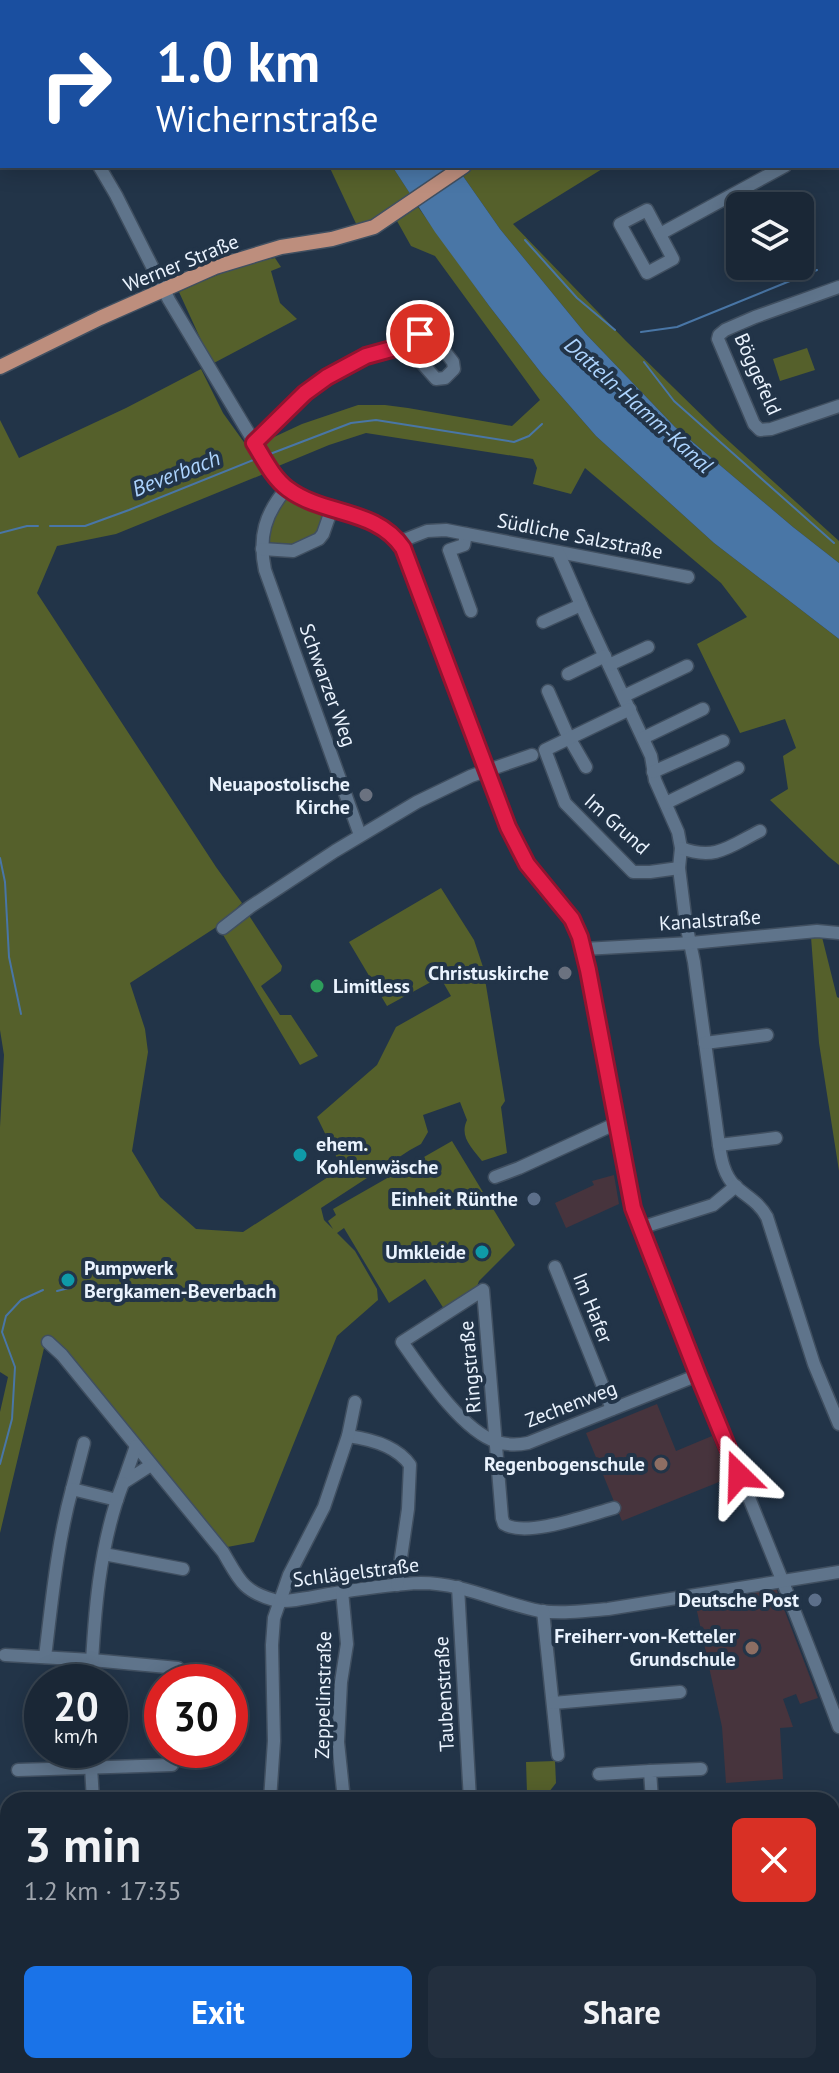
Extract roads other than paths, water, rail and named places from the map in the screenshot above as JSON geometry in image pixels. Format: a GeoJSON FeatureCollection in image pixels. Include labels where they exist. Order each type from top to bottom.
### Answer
{"type":"FeatureCollection","features":[{"type":"Feature","properties":{"kind":"main road","name":"Werner Straße"},"geometry":{"type":"LineString","coordinates":[[0,367],[215,267],[281,247],[341,237],[374,227],[461,168]]}},
{"type":"Feature","properties":{"kind":"street"},"geometry":{"type":"LineString","coordinates":[[100,168],[163,290],[260,453],[287,488],[299,496],[367,518],[399,542],[518,847],[527,864],[572,919],[584,949],[633,1208],[839,1727]]}},
{"type":"Feature","properties":{"kind":"street"},"geometry":{"type":"LineString","coordinates":[[660,234],[781,168]]}},
{"type":"Feature","properties":{"kind":"street"},"geometry":{"type":"LineString","coordinates":[[647,210],[660,234],[673,259],[647,273],[620,224],[647,210]]}},
{"type":"Feature","properties":{"kind":"street","name":"Böggefeld"},"geometry":{"type":"LineString","coordinates":[[839,287],[725,330],[718,339],[754,424],[760,430],[839,406]]}},
{"type":"Feature","properties":{"kind":"street"},"geometry":{"type":"LineString","coordinates":[[260,453],[305,393],[366,356],[406,345]]}},
{"type":"Feature","properties":{"kind":"street","name":"Schwarzer Weg"},"geometry":{"type":"LineString","coordinates":[[287,488],[264,525],[262,549],[265,570],[360,835]]}},
{"type":"Feature","properties":{"kind":"street"},"geometry":{"type":"LineString","coordinates":[[262,549],[300,550],[319,539],[332,508]]}},
{"type":"Feature","properties":{"kind":"street","name":"Südliche Salzstraße"},"geometry":{"type":"LineString","coordinates":[[399,542],[414,534],[446,530],[688,577]]}},
{"type":"Feature","properties":{"kind":"street","name":"Südliche Salzstraße"},"geometry":{"type":"LineString","coordinates":[[466,534],[464,545],[449,550],[471,611]]}},
{"type":"Feature","properties":{"kind":"street"},"geometry":{"type":"LineString","coordinates":[[558,552],[651,756],[655,780],[678,832],[686,924],[724,1168],[736,1186],[756,1202],[767,1217],[814,1364],[839,1424]]}},
{"type":"Feature","properties":{"kind":"street"},"geometry":{"type":"LineString","coordinates":[[543,622],[581,605]]}},
{"type":"Feature","properties":{"kind":"street"},"geometry":{"type":"LineString","coordinates":[[568,674],[648,647]]}},
{"type":"Feature","properties":{"kind":"street"},"geometry":{"type":"LineString","coordinates":[[624,696],[687,666]]}},
{"type":"Feature","properties":{"kind":"street","name":"Im Grund"},"geometry":{"type":"LineString","coordinates":[[548,691],[586,767]]}},
{"type":"Feature","properties":{"kind":"street","name":"Im Grund"},"geometry":{"type":"LineString","coordinates":[[630,709],[545,750],[565,803],[633,872],[679,868]]}},
{"type":"Feature","properties":{"kind":"street"},"geometry":{"type":"LineString","coordinates":[[643,738],[703,709]]}},
{"type":"Feature","properties":{"kind":"street"},"geometry":{"type":"LineString","coordinates":[[653,772],[723,741]]}},
{"type":"Feature","properties":{"kind":"street"},"geometry":{"type":"LineString","coordinates":[[223,928],[360,835],[417,802],[471,776],[532,755]]}},
{"type":"Feature","properties":{"kind":"street"},"geometry":{"type":"LineString","coordinates":[[666,803],[738,768]]}},
{"type":"Feature","properties":{"kind":"street"},"geometry":{"type":"LineString","coordinates":[[681,848],[711,854],[760,831]]}},
{"type":"Feature","properties":{"kind":"street","name":"Kanalstraße"},"geometry":{"type":"LineString","coordinates":[[584,949],[817,931],[839,933]]}},
{"type":"Feature","properties":{"kind":"street"},"geometry":{"type":"LineString","coordinates":[[705,1043],[767,1035]]}},
{"type":"Feature","properties":{"kind":"street"},"geometry":{"type":"LineString","coordinates":[[495,1177],[617,1123]]}},
{"type":"Feature","properties":{"kind":"street"},"geometry":{"type":"LineString","coordinates":[[719,1145],[776,1138]]}},
{"type":"Feature","properties":{"kind":"street"},"geometry":{"type":"LineString","coordinates":[[640,1228],[713,1205],[736,1186]]}},
{"type":"Feature","properties":{"kind":"street","name":"Im Hafer"},"geometry":{"type":"LineString","coordinates":[[555,1267],[612,1409]]}},
{"type":"Feature","properties":{"kind":"street","name":"Ringstraße"},"geometry":{"type":"LineString","coordinates":[[483,1290],[496,1442],[476,1431],[457,1413],[402,1342],[483,1290]]}},
{"type":"Feature","properties":{"kind":"street","name":"Schlägelstraße"},"geometry":{"type":"LineString","coordinates":[[48,1342],[62,1355],[223,1552],[242,1584],[252,1593],[279,1602],[342,1591],[436,1583],[543,1611],[575,1612],[839,1572]]}},
{"type":"Feature","properties":{"kind":"street","name":"Zechenweg"},"geometry":{"type":"LineString","coordinates":[[496,1442],[528,1443],[698,1375]]}},
{"type":"Feature","properties":{"kind":"street"},"geometry":{"type":"LineString","coordinates":[[271,1792],[274,1741],[272,1631],[289,1575],[324,1507],[348,1436],[355,1402]]}},
{"type":"Feature","properties":{"kind":"street"},"geometry":{"type":"LineString","coordinates":[[348,1436],[381,1444],[402,1456],[410,1465],[408,1509],[397,1585]]}},
{"type":"Feature","properties":{"kind":"street"},"geometry":{"type":"LineString","coordinates":[[496,1442],[502,1518],[509,1527],[542,1527],[614,1508]]}},
{"type":"Feature","properties":{"kind":"street"},"geometry":{"type":"LineString","coordinates":[[45,1657],[56,1562],[84,1443]]}},
{"type":"Feature","properties":{"kind":"street"},"geometry":{"type":"LineString","coordinates":[[92,1664],[104,1554],[117,1500],[136,1446]]}},
{"type":"Feature","properties":{"kind":"street"},"geometry":{"type":"LineString","coordinates":[[123,1483],[151,1465]]}},
{"type":"Feature","properties":{"kind":"street"},"geometry":{"type":"LineString","coordinates":[[72,1489],[117,1500]]}},
{"type":"Feature","properties":{"kind":"street"},"geometry":{"type":"LineString","coordinates":[[104,1554],[183,1569]]}},
{"type":"Feature","properties":{"kind":"street","name":"Taubenstraße"},"geometry":{"type":"LineString","coordinates":[[458,1587],[470,1792]]}},
{"type":"Feature","properties":{"kind":"street","name":"Zeppelinstraße"},"geometry":{"type":"LineString","coordinates":[[342,1591],[347,1644],[341,1682],[338,1742],[343,1792]]}},
{"type":"Feature","properties":{"kind":"street"},"geometry":{"type":"LineString","coordinates":[[543,1611],[558,1755]]}},
{"type":"Feature","properties":{"kind":"street"},"geometry":{"type":"LineString","coordinates":[[5,1655],[144,1665]]}},
{"type":"Feature","properties":{"kind":"street"},"geometry":{"type":"LineString","coordinates":[[553,1703],[680,1692]]}},
{"type":"Feature","properties":{"kind":"street"},"geometry":{"type":"LineString","coordinates":[[18,1770],[66,1768]]}},
{"type":"Feature","properties":{"kind":"street"},"geometry":{"type":"LineString","coordinates":[[90,1768],[92,1792]]}},
{"type":"Feature","properties":{"kind":"street"},"geometry":{"type":"LineString","coordinates":[[599,1774],[701,1769]]}},
{"type":"Feature","properties":{"kind":"street"},"geometry":{"type":"LineString","coordinates":[[650,1771],[651,1792]]}},
{"type":"Feature","properties":{"kind":"water","name":"Datteln-Hamm-Kanal"},"geometry":{"type":"Polygon","coordinates":[[[393,168],[457,168],[500,229],[585,333],[675,427],[839,563],[839,639],[714,543],[596,436],[542,374],[435,232],[393,168]]]}},
{"type":"Feature","properties":{"kind":"waterway"},"geometry":{"type":"LineString","coordinates":[[525,240],[577,298],[615,330]]}},
{"type":"Feature","properties":{"kind":"waterway","name":"Beverbach"},"geometry":{"type":"LineString","coordinates":[[641,332],[677,327],[817,270]]}},
{"type":"Feature","properties":{"kind":"waterway"},"geometry":{"type":"LineString","coordinates":[[644,362],[674,401],[834,543]]}},
{"type":"Feature","properties":{"kind":"waterway","name":"Beverbach"},"geometry":{"type":"LineString","coordinates":[[270,454],[351,423],[376,420],[514,442],[529,436],[542,424]]}},
{"type":"Feature","properties":{"kind":"waterway","name":"Beverbach"},"geometry":{"type":"LineString","coordinates":[[50,526],[85,526],[256,459]]}},
{"type":"Feature","properties":{"kind":"waterway","name":"Beverbach"},"geometry":{"type":"LineString","coordinates":[[0,533],[38,526]]}},
{"type":"Feature","properties":{"kind":"waterway","name":"Beverbach"},"geometry":{"type":"LineString","coordinates":[[0,858],[5,882],[9,957],[21,1014]]}},
{"type":"Feature","properties":{"kind":"waterway","name":"Beverbach"},"geometry":{"type":"LineString","coordinates":[[57,1291],[69,1288]]}},
{"type":"Feature","properties":{"kind":"waterway","name":"Beverbach"},"geometry":{"type":"LineString","coordinates":[[0,1464],[12,1419],[15,1367],[2,1332],[6,1316],[21,1300],[43,1290]]}},
{"type":"Feature","properties":{"kind":"place","name":"Neuapostolische Kirche"},"geometry":{"type":"Point","coordinates":[366,795]}},
{"type":"Feature","properties":{"kind":"place","name":"Christuskirche"},"geometry":{"type":"Point","coordinates":[565,973]}},
{"type":"Feature","properties":{"kind":"place","name":"Limitless"},"geometry":{"type":"Point","coordinates":[317,986]}},
{"type":"Feature","properties":{"kind":"place","name":"ehem. Kohlenwäsche"},"geometry":{"type":"Point","coordinates":[300,1155]}},
{"type":"Feature","properties":{"kind":"place","name":"Einheit Rünthe"},"geometry":{"type":"Point","coordinates":[534,1199]}},
{"type":"Feature","properties":{"kind":"place","name":"Umkleide"},"geometry":{"type":"Point","coordinates":[482,1252]}},
{"type":"Feature","properties":{"kind":"place","name":"Pumpwerk Bergkamen-Beverbach"},"geometry":{"type":"Point","coordinates":[68,1280]}},
{"type":"Feature","properties":{"kind":"place","name":"Regenbogenschule"},"geometry":{"type":"Point","coordinates":[661,1464]}},
{"type":"Feature","properties":{"kind":"place","name":"Deutsche Post"},"geometry":{"type":"Point","coordinates":[815,1600]}},
{"type":"Feature","properties":{"kind":"place","name":"Freiherr-von-Ketteler Grundschule"},"geometry":{"type":"Point","coordinates":[752,1648]}}]}
